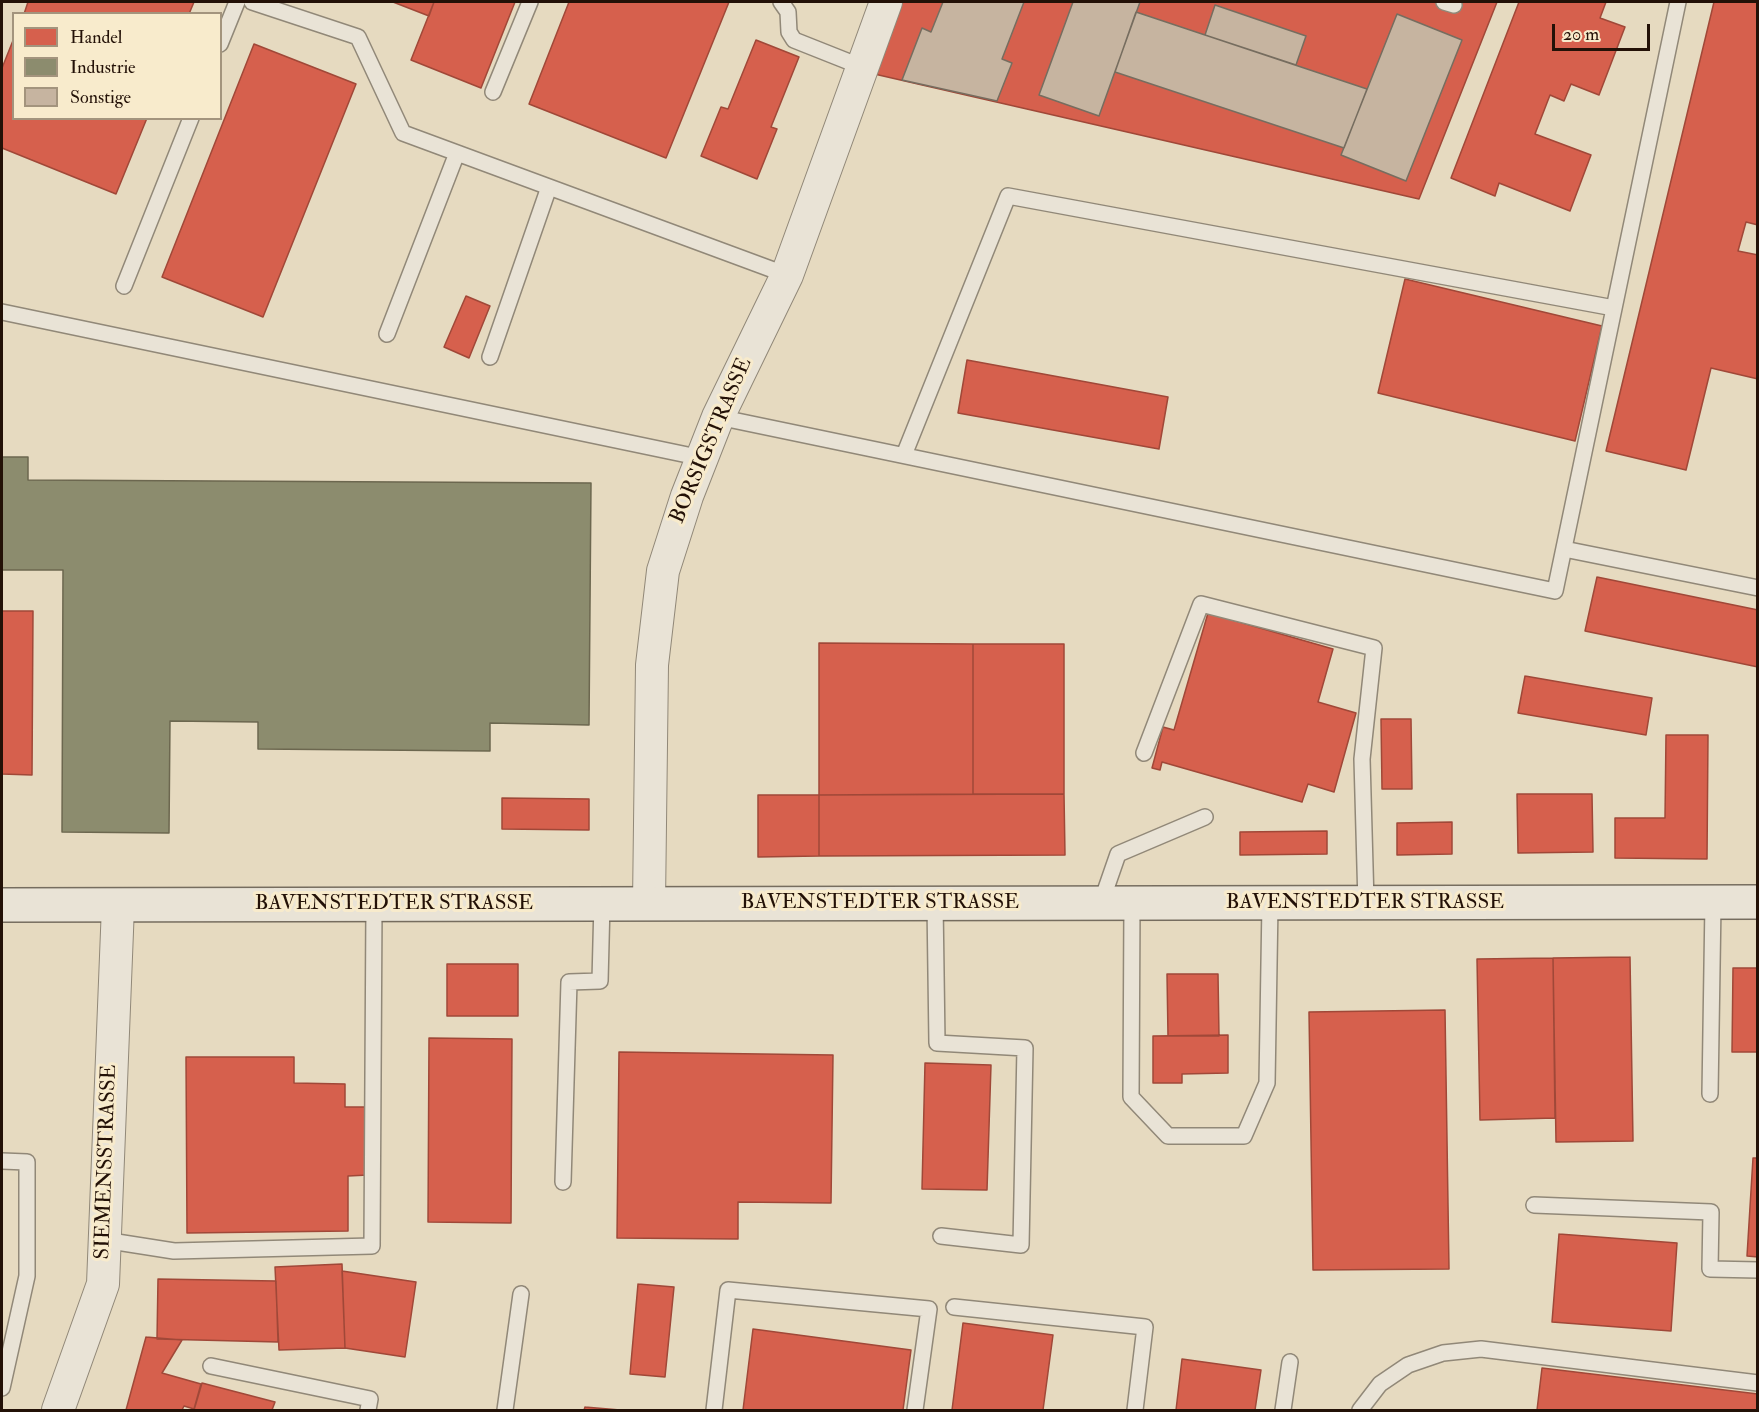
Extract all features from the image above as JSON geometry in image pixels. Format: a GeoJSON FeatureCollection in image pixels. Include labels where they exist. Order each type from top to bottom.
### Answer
{"type":"FeatureCollection","features":[{"type":"Feature","properties":{"kind":"street","name":"BORSIGSTRASSE"},"geometry":{"type":"LineString","coordinates":[[649,903],[651,718],[656,616],[672,539],[718,417],[787,275],[886,2]]}},
{"type":"Feature","properties":{"kind":"street","name":"BAVENSTEDTER STRASSE"},"geometry":{"type":"LineString","coordinates":[[2,905],[1758,902]]}},
{"type":"Feature","properties":{"kind":"street","name":"SIEMENSSTRASSE"},"geometry":{"type":"LineString","coordinates":[[58,1410],[103,1284],[117,906]]}},
{"type":"Feature","properties":{"kind":"lane"},"geometry":{"type":"LineString","coordinates":[[222,39],[237,2]]}},
{"type":"Feature","properties":{"kind":"lane"},"geometry":{"type":"LineString","coordinates":[[252,2],[358,37],[403,133],[787,275]]}},
{"type":"Feature","properties":{"kind":"lane"},"geometry":{"type":"LineString","coordinates":[[493,92],[530,2]]}},
{"type":"Feature","properties":{"kind":"lane"},"geometry":{"type":"LineString","coordinates":[[781,2],[788,12],[789,32],[794,40],[862,67]]}},
{"type":"Feature","properties":{"kind":"lane"},"geometry":{"type":"LineString","coordinates":[[718,417],[1555,591],[1678,2]]}},
{"type":"Feature","properties":{"kind":"lane"},"geometry":{"type":"LineString","coordinates":[[124,286],[190,120]]}},
{"type":"Feature","properties":{"kind":"lane"},"geometry":{"type":"LineString","coordinates":[[387,334],[457,153]]}},
{"type":"Feature","properties":{"kind":"lane"},"geometry":{"type":"LineString","coordinates":[[489,357],[549,187]]}},
{"type":"Feature","properties":{"kind":"lane"},"geometry":{"type":"LineString","coordinates":[[904,455],[1008,196],[1614,308]]}},
{"type":"Feature","properties":{"kind":"lane"},"geometry":{"type":"LineString","coordinates":[[2,312],[702,458]]}},
{"type":"Feature","properties":{"kind":"lane"},"geometry":{"type":"LineString","coordinates":[[1564,549],[1758,588]]}},
{"type":"Feature","properties":{"kind":"lane"},"geometry":{"type":"LineString","coordinates":[[1144,753],[1201,604],[1374,648],[1362,759],[1366,903]]}},
{"type":"Feature","properties":{"kind":"lane"},"geometry":{"type":"LineString","coordinates":[[1204,817],[1118,854],[1116,904],[1131,1097],[1168,1136],[1244,1136],[1267,1083],[1270,904]]}},
{"type":"Feature","properties":{"kind":"lane"},"geometry":{"type":"LineString","coordinates":[[562,1182],[569,982],[600,981],[602,903]]}},
{"type":"Feature","properties":{"kind":"lane"},"geometry":{"type":"LineString","coordinates":[[935,903],[937,1043],[1025,1048],[1021,1245],[940,1236]]}},
{"type":"Feature","properties":{"kind":"lane"},"geometry":{"type":"LineString","coordinates":[[1710,1094],[1713,903]]}},
{"type":"Feature","properties":{"kind":"lane"},"geometry":{"type":"LineString","coordinates":[[104,1240],[174,1251],[372,1246],[374,904]]}},
{"type":"Feature","properties":{"kind":"lane"},"geometry":{"type":"LineString","coordinates":[[2,1161],[27,1162],[27,1276],[2,1388]]}},
{"type":"Feature","properties":{"kind":"lane"},"geometry":{"type":"LineString","coordinates":[[1534,1205],[1711,1212],[1710,1269],[1758,1270]]}},
{"type":"Feature","properties":{"kind":"lane"},"geometry":{"type":"LineString","coordinates":[[714,1410],[728,1290],[929,1309],[915,1410]]}},
{"type":"Feature","properties":{"kind":"lane"},"geometry":{"type":"LineString","coordinates":[[505,1410],[521,1293]]}},
{"type":"Feature","properties":{"kind":"lane"},"geometry":{"type":"LineString","coordinates":[[954,1307],[1145,1327],[1134,1410]]}},
{"type":"Feature","properties":{"kind":"lane"},"geometry":{"type":"LineString","coordinates":[[1360,1410],[1380,1384],[1407,1365],[1443,1353],[1481,1350],[1758,1383]]}},
{"type":"Feature","properties":{"kind":"lane"},"geometry":{"type":"LineString","coordinates":[[1283,1410],[1290,1362]]}},
{"type":"Feature","properties":{"kind":"lane"},"geometry":{"type":"LineString","coordinates":[[211,1366],[370,1399],[368,1410]]}},
{"type":"Feature","properties":{"kind":"building: Handel"},"geometry":{"type":"Polygon","coordinates":[[[28,2],[194,2],[190,12],[25,12],[28,2]]]}},
{"type":"Feature","properties":{"kind":"building: Handel"},"geometry":{"type":"Polygon","coordinates":[[[393,2],[434,2],[429,16],[393,2]]]}},
{"type":"Feature","properties":{"kind":"building: Handel"},"geometry":{"type":"Polygon","coordinates":[[[434,2],[515,2],[481,88],[411,60],[434,2]]]}},
{"type":"Feature","properties":{"kind":"building: Handel"},"geometry":{"type":"Polygon","coordinates":[[[569,2],[729,2],[666,158],[529,104],[569,2]]]}},
{"type":"Feature","properties":{"kind":"building: Handel"},"geometry":{"type":"Polygon","coordinates":[[[896,2],[1497,2],[1419,199],[870,73],[896,2]]]}},
{"type":"Feature","properties":{"kind":"building: Handel"},"geometry":{"type":"Polygon","coordinates":[[[1519,2],[1606,2],[1600,18],[1625,27],[1599,95],[1571,84],[1564,101],[1550,95],[1535,134],[1591,155],[1570,211],[1499,183],[1495,196],[1451,178],[1519,2]]]}},
{"type":"Feature","properties":{"kind":"building: Handel"},"geometry":{"type":"Polygon","coordinates":[[[1714,2],[1758,2],[1758,225],[1746,222],[1738,251],[1758,255],[1758,379],[1711,368],[1686,470],[1606,451],[1714,2]]]}},
{"type":"Feature","properties":{"kind":"building: Handel"},"geometry":{"type":"Polygon","coordinates":[[[756,40],[799,57],[771,127],[777,129],[757,179],[701,156],[721,107],[728,109],[756,40]]]}},
{"type":"Feature","properties":{"kind":"building: Handel"},"geometry":{"type":"Polygon","coordinates":[[[12,43],[12,120],[146,120],[116,194],[2,148],[2,68],[12,43]]]}},
{"type":"Feature","properties":{"kind":"building: Handel"},"geometry":{"type":"Polygon","coordinates":[[[254,44],[356,84],[263,317],[162,277],[254,44]]]}},
{"type":"Feature","properties":{"kind":"building: Handel"},"geometry":{"type":"Polygon","coordinates":[[[1405,279],[1602,326],[1575,441],[1378,393],[1405,279]]]}},
{"type":"Feature","properties":{"kind":"building: Handel"},"geometry":{"type":"Polygon","coordinates":[[[466,296],[490,306],[469,358],[444,347],[466,296]]]}},
{"type":"Feature","properties":{"kind":"building: Handel"},"geometry":{"type":"Polygon","coordinates":[[[967,360],[1168,397],[1159,449],[958,413],[967,360]]]}},
{"type":"Feature","properties":{"kind":"building: Handel"},"geometry":{"type":"Polygon","coordinates":[[[1597,577],[1758,610],[1758,667],[1585,631],[1597,577]]]}},
{"type":"Feature","properties":{"kind":"building: Handel"},"geometry":{"type":"Polygon","coordinates":[[[2,611],[33,611],[32,775],[2,774],[2,611]]]}},
{"type":"Feature","properties":{"kind":"building: Handel"},"geometry":{"type":"Polygon","coordinates":[[[1208,613],[1333,649],[1318,702],[1356,713],[1334,792],[1308,784],[1302,802],[1162,762],[1160,770],[1152,768],[1163,727],[1174,730],[1208,613]]]}},
{"type":"Feature","properties":{"kind":"building: Handel"},"geometry":{"type":"Polygon","coordinates":[[[819,643],[973,644],[973,794],[819,795],[819,643]]]}},
{"type":"Feature","properties":{"kind":"building: Handel"},"geometry":{"type":"Polygon","coordinates":[[[973,644],[1064,644],[1064,794],[973,794],[973,644]]]}},
{"type":"Feature","properties":{"kind":"building: Handel"},"geometry":{"type":"Polygon","coordinates":[[[1525,676],[1652,698],[1646,735],[1518,713],[1525,676]]]}},
{"type":"Feature","properties":{"kind":"building: Handel"},"geometry":{"type":"Polygon","coordinates":[[[1381,719],[1411,719],[1412,789],[1382,789],[1381,719]]]}},
{"type":"Feature","properties":{"kind":"building: Handel"},"geometry":{"type":"Polygon","coordinates":[[[1666,735],[1708,735],[1707,859],[1615,858],[1615,818],[1665,818],[1666,735]]]}},
{"type":"Feature","properties":{"kind":"building: Handel"},"geometry":{"type":"Polygon","coordinates":[[[1064,794],[1065,855],[819,856],[819,795],[1064,794]]]}},
{"type":"Feature","properties":{"kind":"building: Handel"},"geometry":{"type":"Polygon","coordinates":[[[1517,794],[1592,794],[1593,852],[1518,853],[1517,794]]]}},
{"type":"Feature","properties":{"kind":"building: Handel"},"geometry":{"type":"Polygon","coordinates":[[[758,795],[819,795],[819,856],[758,857],[758,795]]]}},
{"type":"Feature","properties":{"kind":"building: Handel"},"geometry":{"type":"Polygon","coordinates":[[[502,798],[589,799],[589,830],[502,829],[502,798]]]}},
{"type":"Feature","properties":{"kind":"building: Handel"},"geometry":{"type":"Polygon","coordinates":[[[1452,822],[1452,854],[1397,855],[1397,823],[1452,822]]]}},
{"type":"Feature","properties":{"kind":"building: Handel"},"geometry":{"type":"Polygon","coordinates":[[[1327,831],[1327,854],[1240,855],[1240,832],[1327,831]]]}},
{"type":"Feature","properties":{"kind":"building: Handel"},"geometry":{"type":"Polygon","coordinates":[[[1630,957],[1633,1141],[1556,1142],[1553,958],[1630,957]]]}},
{"type":"Feature","properties":{"kind":"building: Handel"},"geometry":{"type":"Polygon","coordinates":[[[1553,958],[1555,1118],[1480,1120],[1477,959],[1553,958]]]}},
{"type":"Feature","properties":{"kind":"building: Handel"},"geometry":{"type":"Polygon","coordinates":[[[447,964],[518,964],[518,1016],[447,1016],[447,964]]]}},
{"type":"Feature","properties":{"kind":"building: Handel"},"geometry":{"type":"Polygon","coordinates":[[[1733,968],[1758,968],[1758,1052],[1732,1052],[1733,968]]]}},
{"type":"Feature","properties":{"kind":"building: Handel"},"geometry":{"type":"Polygon","coordinates":[[[1167,974],[1218,974],[1219,1036],[1168,1036],[1167,974]]]}},
{"type":"Feature","properties":{"kind":"building: Handel"},"geometry":{"type":"Polygon","coordinates":[[[1445,1010],[1449,1269],[1313,1270],[1309,1012],[1445,1010]]]}},
{"type":"Feature","properties":{"kind":"building: Handel"},"geometry":{"type":"Polygon","coordinates":[[[1228,1035],[1228,1073],[1182,1074],[1182,1083],[1153,1083],[1153,1036],[1228,1035]]]}},
{"type":"Feature","properties":{"kind":"building: Handel"},"geometry":{"type":"Polygon","coordinates":[[[429,1038],[512,1039],[511,1223],[428,1222],[429,1038]]]}},
{"type":"Feature","properties":{"kind":"building: Handel"},"geometry":{"type":"Polygon","coordinates":[[[619,1052],[833,1055],[831,1203],[738,1202],[738,1239],[617,1238],[619,1052]]]}},
{"type":"Feature","properties":{"kind":"building: Handel"},"geometry":{"type":"Polygon","coordinates":[[[186,1057],[294,1057],[294,1083],[345,1084],[345,1107],[369,1107],[368,1175],[348,1176],[348,1231],[187,1233],[186,1057]]]}},
{"type":"Feature","properties":{"kind":"building: Handel"},"geometry":{"type":"Polygon","coordinates":[[[925,1063],[991,1065],[987,1190],[922,1189],[925,1063]]]}},
{"type":"Feature","properties":{"kind":"building: Handel"},"geometry":{"type":"Polygon","coordinates":[[[1753,1158],[1758,1158],[1758,1257],[1747,1256],[1753,1158]]]}},
{"type":"Feature","properties":{"kind":"building: Handel"},"geometry":{"type":"Polygon","coordinates":[[[1559,1234],[1677,1243],[1671,1331],[1552,1322],[1559,1234]]]}},
{"type":"Feature","properties":{"kind":"building: Handel"},"geometry":{"type":"Polygon","coordinates":[[[342,1264],[345,1348],[279,1350],[275,1267],[342,1264]]]}},
{"type":"Feature","properties":{"kind":"building: Handel"},"geometry":{"type":"Polygon","coordinates":[[[342,1271],[416,1282],[405,1357],[345,1348],[342,1271]]]}},
{"type":"Feature","properties":{"kind":"building: Handel"},"geometry":{"type":"Polygon","coordinates":[[[158,1279],[276,1281],[278,1342],[157,1339],[158,1279]]]}},
{"type":"Feature","properties":{"kind":"building: Handel"},"geometry":{"type":"Polygon","coordinates":[[[638,1284],[674,1287],[665,1377],[630,1374],[638,1284]]]}},
{"type":"Feature","properties":{"kind":"building: Handel"},"geometry":{"type":"Polygon","coordinates":[[[963,1323],[1053,1335],[1043,1410],[952,1410],[963,1323]]]}},
{"type":"Feature","properties":{"kind":"building: Handel"},"geometry":{"type":"Polygon","coordinates":[[[753,1329],[911,1350],[903,1410],[743,1410],[753,1329]]]}},
{"type":"Feature","properties":{"kind":"building: Handel"},"geometry":{"type":"Polygon","coordinates":[[[146,1337],[182,1340],[162,1373],[201,1384],[194,1409],[184,1406],[182,1410],[126,1410],[146,1337]]]}},
{"type":"Feature","properties":{"kind":"building: Handel"},"geometry":{"type":"Polygon","coordinates":[[[1182,1359],[1261,1370],[1255,1410],[1176,1410],[1182,1359]]]}},
{"type":"Feature","properties":{"kind":"building: Handel"},"geometry":{"type":"Polygon","coordinates":[[[1542,1368],[1758,1394],[1758,1410],[1537,1410],[1542,1368]]]}},
{"type":"Feature","properties":{"kind":"building: Handel"},"geometry":{"type":"Polygon","coordinates":[[[202,1383],[275,1402],[272,1410],[194,1410],[202,1383]]]}},
{"type":"Feature","properties":{"kind":"building: Handel"},"geometry":{"type":"Polygon","coordinates":[[[585,1407],[620,1410],[584,1410],[585,1407]]]}},
{"type":"Feature","properties":{"kind":"building: Industrie"},"geometry":{"type":"Polygon","coordinates":[[[2,457],[28,457],[28,480],[591,483],[589,725],[490,723],[490,751],[258,749],[258,722],[170,721],[169,833],[62,832],[63,570],[2,570],[2,457]]]}},
{"type":"Feature","properties":{"kind":"building: Sonstige"},"geometry":{"type":"Polygon","coordinates":[[[943,2],[1024,2],[1002,59],[1012,63],[997,101],[902,80],[922,28],[931,32],[943,2]]]}},
{"type":"Feature","properties":{"kind":"building: Sonstige"},"geometry":{"type":"Polygon","coordinates":[[[1073,2],[1140,2],[1099,116],[1039,95],[1073,2]]]}},
{"type":"Feature","properties":{"kind":"building: Sonstige"},"geometry":{"type":"Polygon","coordinates":[[[1215,5],[1306,36],[1296,65],[1205,35],[1215,5]]]}},
{"type":"Feature","properties":{"kind":"building: Sonstige"},"geometry":{"type":"Polygon","coordinates":[[[1136,12],[1367,89],[1344,148],[1115,72],[1136,12]]]}},
{"type":"Feature","properties":{"kind":"building: Sonstige"},"geometry":{"type":"Polygon","coordinates":[[[1397,14],[1462,40],[1406,181],[1341,155],[1397,14]]]}}]}
